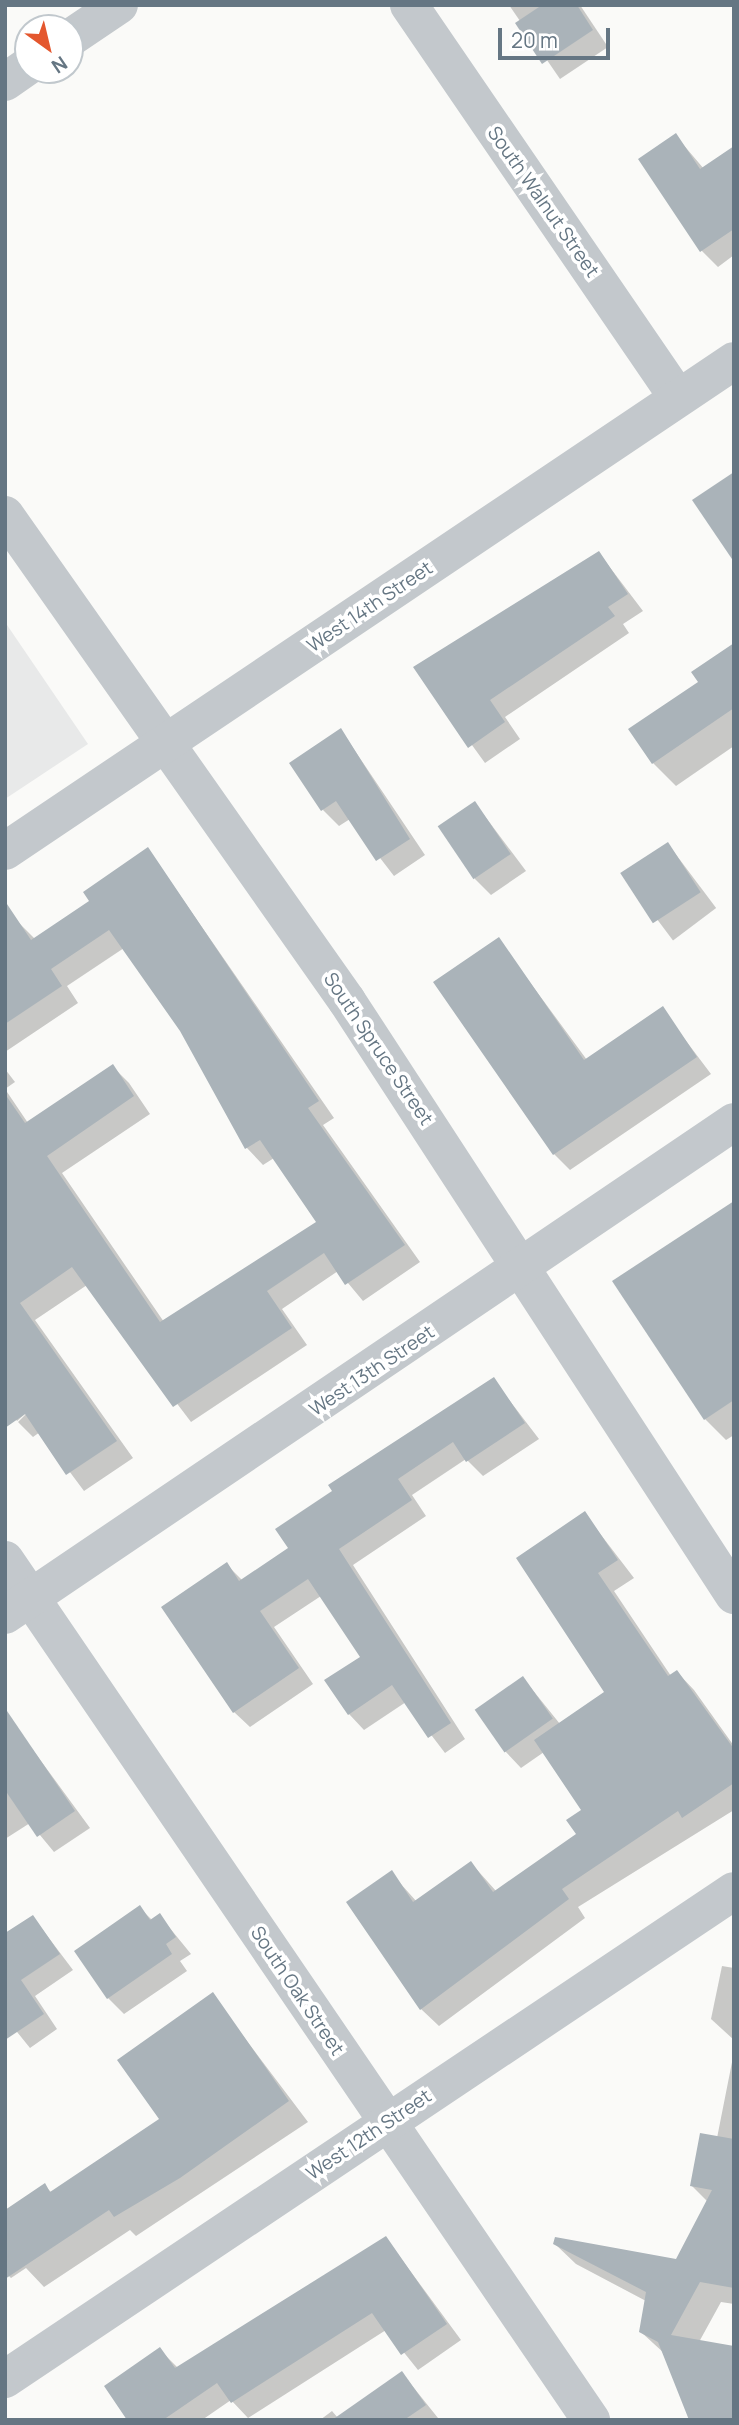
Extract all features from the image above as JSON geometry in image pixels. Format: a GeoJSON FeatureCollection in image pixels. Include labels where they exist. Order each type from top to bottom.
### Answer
{"type":"FeatureCollection","features":[{"type":"Feature","properties":{"kind":"street"},"geometry":{"type":"LineString","coordinates":[[84,29],[119,5]]}},
{"type":"Feature","properties":{"kind":"street","name":"South Walnut Street"},"geometry":{"type":"LineString","coordinates":[[409,5],[678,398]]}},
{"type":"Feature","properties":{"kind":"street","name":"West 14th Street"},"geometry":{"type":"LineString","coordinates":[[5,851],[734,361]]}},
{"type":"Feature","properties":{"kind":"street","name":"South Spruce Street"},"geometry":{"type":"LineString","coordinates":[[5,515],[164,746],[347,1001],[734,1595]]}},
{"type":"Feature","properties":{"kind":"street","name":"West 13th Street"},"geometry":{"type":"LineString","coordinates":[[18,1606],[524,1269],[734,1122]]}},
{"type":"Feature","properties":{"kind":"street","name":"South Oak Street"},"geometry":{"type":"LineString","coordinates":[[5,1560],[18,1606],[386,2124],[591,2420]]}},
{"type":"Feature","properties":{"kind":"street","name":"West 12th Street"},"geometry":{"type":"LineString","coordinates":[[5,2379],[734,1891]]}},
{"type":"Feature","properties":{"kind":"shaded area"},"geometry":{"type":"Polygon","coordinates":[[[5,622],[88,744],[5,799],[5,622]]]}},
{"type":"Feature","properties":{"kind":"building"},"geometry":{"type":"Polygon","coordinates":[[[542,5],[577,5],[593,30],[542,64],[515,23],[542,5]]]}},
{"type":"Feature","properties":{"kind":"building"},"geometry":{"type":"Polygon","coordinates":[[[676,133],[700,169],[734,146],[734,229],[700,252],[638,159],[676,133]]]}},
{"type":"Feature","properties":{"kind":"building"},"geometry":{"type":"Polygon","coordinates":[[[734,472],[734,562],[692,500],[734,472]]]}},
{"type":"Feature","properties":{"kind":"building"},"geometry":{"type":"Polygon","coordinates":[[[599,551],[628,594],[608,607],[615,616],[490,700],[505,722],[468,748],[413,667],[599,551]]]}},
{"type":"Feature","properties":{"kind":"building"},"geometry":{"type":"Polygon","coordinates":[[[734,643],[734,708],[652,764],[628,729],[698,682],[691,672],[734,643]]]}},
{"type":"Feature","properties":{"kind":"building"},"geometry":{"type":"Polygon","coordinates":[[[341,728],[410,839],[376,861],[336,801],[321,811],[289,763],[341,728]]]}},
{"type":"Feature","properties":{"kind":"building"},"geometry":{"type":"Polygon","coordinates":[[[475,801],[511,854],[473,879],[438,826],[475,801]]]}},
{"type":"Feature","properties":{"kind":"building"},"geometry":{"type":"Polygon","coordinates":[[[668,842],[701,892],[653,923],[620,873],[668,842]]]}},
{"type":"Feature","properties":{"kind":"building"},"geometry":{"type":"Polygon","coordinates":[[[148,847],[319,1101],[308,1108],[405,1245],[345,1285],[324,1253],[267,1291],[292,1328],[173,1407],[72,1267],[20,1303],[117,1441],[66,1475],[25,1414],[5,1428],[5,1094],[25,1123],[113,1064],[134,1096],[47,1156],[160,1322],[316,1222],[260,1140],[245,1149],[180,1031],[109,930],[51,969],[62,986],[5,1024],[5,901],[31,940],[89,901],[83,892],[148,847]]]}},
{"type":"Feature","properties":{"kind":"building"},"geometry":{"type":"Polygon","coordinates":[[[499,937],[584,1060],[663,1006],[697,1057],[553,1155],[433,982],[499,937]]]}},
{"type":"Feature","properties":{"kind":"building"},"geometry":{"type":"Polygon","coordinates":[[[734,1201],[734,1400],[704,1420],[612,1281],[734,1201]]]}},
{"type":"Feature","properties":{"kind":"building"},"geometry":{"type":"Polygon","coordinates":[[[494,1377],[525,1423],[466,1462],[453,1442],[398,1479],[412,1500],[339,1549],[451,1723],[428,1738],[392,1685],[348,1715],[324,1680],[360,1657],[308,1579],[260,1611],[299,1668],[233,1713],[161,1607],[227,1562],[239,1581],[288,1548],[275,1529],[332,1491],[328,1485],[494,1377]]]}},
{"type":"Feature","properties":{"kind":"building"},"geometry":{"type":"Polygon","coordinates":[[[585,1511],[618,1560],[598,1573],[668,1676],[677,1670],[734,1749],[734,1783],[682,1818],[678,1811],[562,1889],[569,1899],[420,2010],[346,1902],[392,1870],[413,1902],[471,1861],[493,1892],[576,1834],[566,1820],[581,1810],[534,1740],[604,1692],[516,1558],[585,1511]]]}},
{"type":"Feature","properties":{"kind":"building"},"geometry":{"type":"Polygon","coordinates":[[[523,1676],[553,1719],[504,1752],[475,1710],[523,1676]]]}},
{"type":"Feature","properties":{"kind":"building"},"geometry":{"type":"Polygon","coordinates":[[[5,1708],[75,1811],[37,1837],[5,1790],[5,1708]]]}},
{"type":"Feature","properties":{"kind":"building"},"geometry":{"type":"Polygon","coordinates":[[[140,1905],[150,1920],[160,1913],[176,1937],[166,1944],[172,1954],[107,1999],[74,1951],[140,1905]]]}},
{"type":"Feature","properties":{"kind":"building"},"geometry":{"type":"Polygon","coordinates":[[[33,1915],[60,1954],[21,1980],[44,2014],[5,2040],[5,1933],[33,1915]]]}},
{"type":"Feature","properties":{"kind":"building"},"geometry":{"type":"Polygon","coordinates":[[[213,1992],[289,2101],[180,2178],[114,2217],[109,2210],[5,2279],[5,2210],[45,2183],[50,2192],[159,2119],[117,2060],[213,1992]]]}},
{"type":"Feature","properties":{"kind":"building"},"geometry":{"type":"Polygon","coordinates":[[[700,2133],[734,2139],[734,2288],[700,2282],[671,2335],[734,2346],[734,2420],[689,2420],[658,2342],[639,2332],[646,2292],[553,2244],[555,2237],[676,2259],[712,2190],[690,2186],[700,2133]]]}},
{"type":"Feature","properties":{"kind":"building"},"geometry":{"type":"Polygon","coordinates":[[[386,2236],[447,2324],[401,2355],[372,2313],[231,2403],[217,2383],[163,2420],[127,2420],[104,2386],[160,2347],[175,2368],[386,2236]]]}},
{"type":"Feature","properties":{"kind":"building"},"geometry":{"type":"Polygon","coordinates":[[[402,2371],[426,2405],[404,2420],[332,2420],[402,2371]]]}}]}
